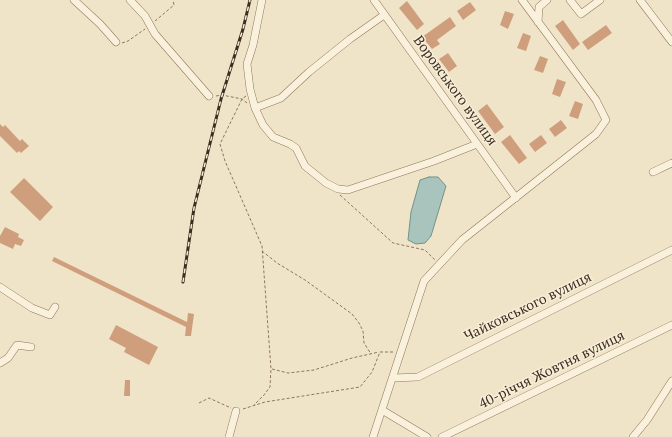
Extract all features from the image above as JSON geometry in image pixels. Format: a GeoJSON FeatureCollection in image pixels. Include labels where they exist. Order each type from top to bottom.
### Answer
{"type":"FeatureCollection","features":[{"type":"Feature","properties":{"kind":"street"},"geometry":{"type":"LineString","coordinates":[[74,0],[100,24],[116,42]]}},
{"type":"Feature","properties":{"kind":"street"},"geometry":{"type":"LineString","coordinates":[[130,0],[145,16],[155,34],[210,96]]}},
{"type":"Feature","properties":{"kind":"street"},"geometry":{"type":"LineString","coordinates":[[262,0],[253,45],[247,64],[250,89],[255,108],[263,125],[273,137],[296,148],[305,166],[326,183],[338,190],[348,190],[434,161],[477,144]]}},
{"type":"Feature","properties":{"kind":"street","name":"Воровського вулиця"},"geometry":{"type":"LineString","coordinates":[[374,0],[516,198]]}},
{"type":"Feature","properties":{"kind":"street"},"geometry":{"type":"LineString","coordinates":[[373,436],[424,282],[462,240],[596,134],[606,120],[596,100],[522,0]]}},
{"type":"Feature","properties":{"kind":"street"},"geometry":{"type":"LineString","coordinates":[[538,22],[539,7],[547,0]]}},
{"type":"Feature","properties":{"kind":"street"},"geometry":{"type":"LineString","coordinates":[[570,0],[581,14],[600,0]]}},
{"type":"Feature","properties":{"kind":"street"},"geometry":{"type":"LineString","coordinates":[[640,0],[672,42]]}},
{"type":"Feature","properties":{"kind":"street"},"geometry":{"type":"LineString","coordinates":[[255,108],[281,98],[315,67],[350,39],[384,15]]}},
{"type":"Feature","properties":{"kind":"street"},"geometry":{"type":"LineString","coordinates":[[653,172],[672,163]]}},
{"type":"Feature","properties":{"kind":"street","name":"Чайковського вулиця"},"geometry":{"type":"LineString","coordinates":[[393,378],[418,377],[672,250]]}},
{"type":"Feature","properties":{"kind":"street"},"geometry":{"type":"LineString","coordinates":[[0,287],[32,308],[50,315],[55,307]]}},
{"type":"Feature","properties":{"kind":"street","name":"40-річчя Жовтня вулиця"},"geometry":{"type":"LineString","coordinates":[[442,437],[446,437],[672,325]]}},
{"type":"Feature","properties":{"kind":"street"},"geometry":{"type":"LineString","coordinates":[[0,363],[8,358],[17,345],[31,347]]}},
{"type":"Feature","properties":{"kind":"street"},"geometry":{"type":"LineString","coordinates":[[633,437],[647,420],[672,381]]}},
{"type":"Feature","properties":{"kind":"street"},"geometry":{"type":"LineString","coordinates":[[382,410],[427,437]]}},
{"type":"Feature","properties":{"kind":"street"},"geometry":{"type":"LineString","coordinates":[[229,437],[236,411]]}},
{"type":"Feature","properties":{"kind":"path"},"geometry":{"type":"LineString","coordinates":[[116,42],[123,43],[128,41],[150,25],[174,5],[173,0]]}},
{"type":"Feature","properties":{"kind":"path"},"geometry":{"type":"LineString","coordinates":[[222,95],[242,99],[255,108]]}},
{"type":"Feature","properties":{"kind":"path"},"geometry":{"type":"LineString","coordinates":[[242,99],[220,144],[225,161],[262,246],[271,369],[270,386],[254,406]]}},
{"type":"Feature","properties":{"kind":"path"},"geometry":{"type":"LineString","coordinates":[[337,193],[393,243],[425,250],[440,264]]}},
{"type":"Feature","properties":{"kind":"path"},"geometry":{"type":"LineString","coordinates":[[262,251],[352,314],[360,323],[363,331],[364,343],[371,354]]}},
{"type":"Feature","properties":{"kind":"path"},"geometry":{"type":"LineString","coordinates":[[271,369],[288,373],[314,370],[352,358],[380,352],[401,352]]}},
{"type":"Feature","properties":{"kind":"path"},"geometry":{"type":"LineString","coordinates":[[199,403],[210,398],[236,411],[265,402],[360,387],[372,372],[380,352]]}},
{"type":"Feature","properties":{"kind":"water"},"geometry":{"type":"Polygon","coordinates":[[[429,177],[438,177],[446,186],[431,236],[425,243],[416,244],[408,240],[411,212],[420,180],[429,177]]]}},
{"type":"Feature","properties":{"kind":"building"},"geometry":{"type":"Polygon","coordinates":[[[407,1],[424,24],[417,30],[399,8],[407,1]]]}},
{"type":"Feature","properties":{"kind":"building"},"geometry":{"type":"Polygon","coordinates":[[[470,2],[476,10],[463,20],[457,11],[470,2]]]}},
{"type":"Feature","properties":{"kind":"building"},"geometry":{"type":"Polygon","coordinates":[[[505,11],[514,14],[508,29],[500,25],[505,11]]]}},
{"type":"Feature","properties":{"kind":"building"},"geometry":{"type":"Polygon","coordinates":[[[450,17],[456,26],[437,40],[440,44],[432,49],[422,37],[450,17]]]}},
{"type":"Feature","properties":{"kind":"building"},"geometry":{"type":"Polygon","coordinates":[[[563,20],[580,44],[573,50],[555,26],[563,20]]]}},
{"type":"Feature","properties":{"kind":"building"},"geometry":{"type":"Polygon","coordinates":[[[606,25],[612,33],[588,50],[582,42],[606,25]]]}},
{"type":"Feature","properties":{"kind":"building"},"geometry":{"type":"Polygon","coordinates":[[[523,33],[531,36],[526,51],[517,48],[523,33]]]}},
{"type":"Feature","properties":{"kind":"building"},"geometry":{"type":"Polygon","coordinates":[[[448,53],[457,66],[449,72],[439,59],[448,53]]]}},
{"type":"Feature","properties":{"kind":"building"},"geometry":{"type":"Polygon","coordinates":[[[540,56],[548,59],[543,73],[534,70],[540,56]]]}},
{"type":"Feature","properties":{"kind":"building"},"geometry":{"type":"Polygon","coordinates":[[[557,79],[566,82],[560,97],[552,94],[557,79]]]}},
{"type":"Feature","properties":{"kind":"building"},"geometry":{"type":"Polygon","coordinates":[[[575,101],[583,104],[578,119],[569,116],[575,101]]]}},
{"type":"Feature","properties":{"kind":"building"},"geometry":{"type":"Polygon","coordinates":[[[487,104],[504,127],[495,134],[478,111],[487,104]]]}},
{"type":"Feature","properties":{"kind":"building"},"geometry":{"type":"Polygon","coordinates":[[[561,120],[567,128],[555,137],[549,129],[561,120]]]}},
{"type":"Feature","properties":{"kind":"building"},"geometry":{"type":"Polygon","coordinates":[[[0,124],[3,127],[5,125],[20,141],[22,139],[29,146],[21,153],[19,151],[17,153],[0,136],[0,124]]]}},
{"type":"Feature","properties":{"kind":"building"},"geometry":{"type":"Polygon","coordinates":[[[510,135],[527,158],[519,164],[501,142],[510,135]]]}},
{"type":"Feature","properties":{"kind":"building"},"geometry":{"type":"Polygon","coordinates":[[[541,135],[547,143],[535,152],[529,144],[541,135]]]}},
{"type":"Feature","properties":{"kind":"building"},"geometry":{"type":"Polygon","coordinates":[[[24,178],[53,207],[40,221],[10,192],[24,178]]]}},
{"type":"Feature","properties":{"kind":"building"},"geometry":{"type":"Polygon","coordinates":[[[5,227],[19,234],[18,237],[24,240],[21,246],[15,244],[13,249],[0,243],[0,236],[5,227]]]}},
{"type":"Feature","properties":{"kind":"building"},"geometry":{"type":"Polygon","coordinates":[[[54,257],[187,322],[188,313],[194,314],[191,336],[185,336],[186,327],[52,261],[54,257]]]}},
{"type":"Feature","properties":{"kind":"building"},"geometry":{"type":"Polygon","coordinates":[[[116,325],[158,347],[149,365],[124,352],[126,348],[109,339],[116,325]]]}},
{"type":"Feature","properties":{"kind":"building"},"geometry":{"type":"Polygon","coordinates":[[[125,380],[130,380],[130,396],[124,396],[125,380]]]}},
{"type":"Feature","properties":{"kind":"railway"},"geometry":{"type":"LineString","coordinates":[[183,282],[194,208],[221,99],[243,29],[250,0]]}}]}
